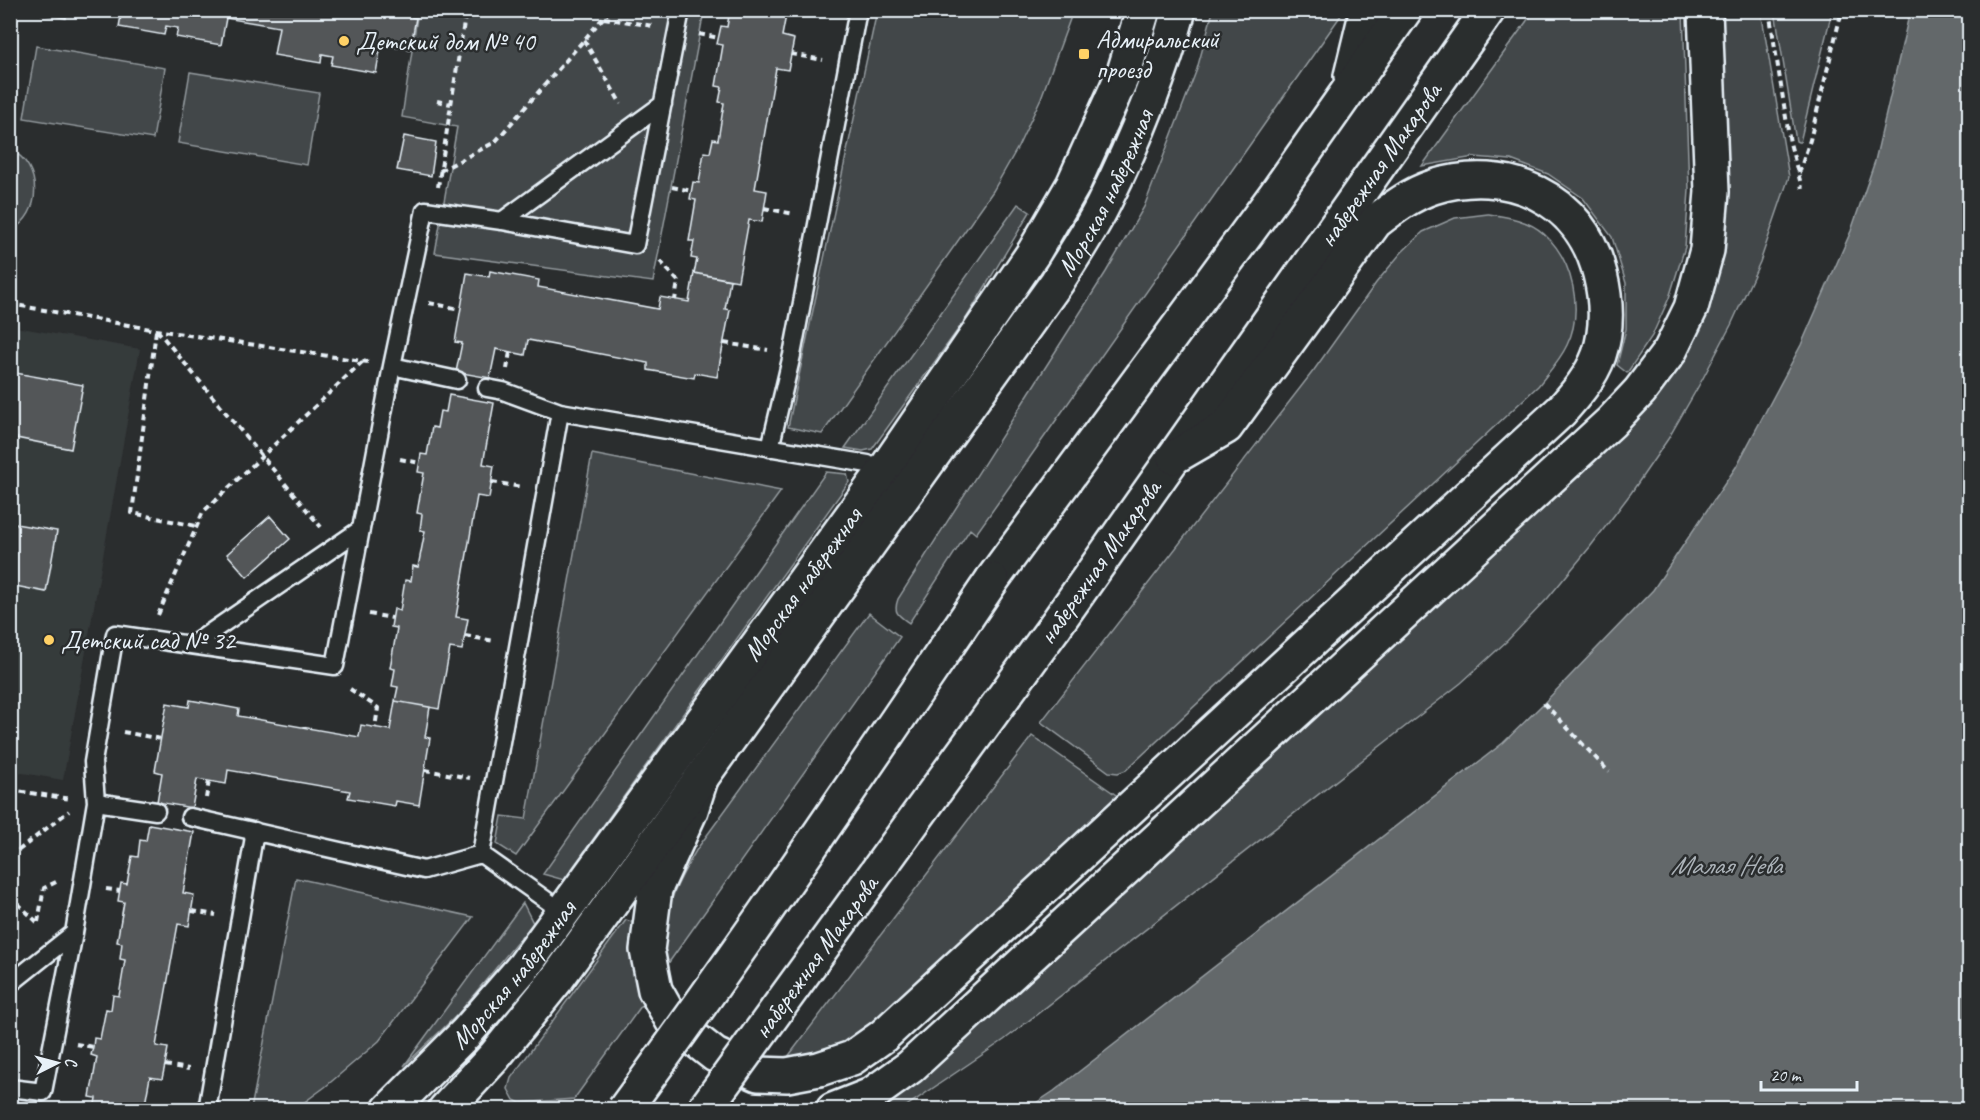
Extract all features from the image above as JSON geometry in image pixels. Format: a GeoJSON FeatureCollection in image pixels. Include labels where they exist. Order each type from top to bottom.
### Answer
{"type":"FeatureCollection","features":[{"type":"Feature","properties":{"kind":"main road","name":"Морская набережная"},"geometry":{"type":"LineString","coordinates":[[389,1110],[466,1033],[524,966],[882,474],[1034,252],[1073,185],[1124,72],[1143,10]]}},
{"type":"Feature","properties":{"kind":"main road","name":"Морская набережная"},"geometry":{"type":"LineString","coordinates":[[445,1110],[494,1057],[557,979],[1057,282],[1103,205],[1138,130],[1167,52],[1179,10]]}},
{"type":"Feature","properties":{"kind":"main road"},"geometry":{"type":"LineString","coordinates":[[1346,94],[1367,10]]}},
{"type":"Feature","properties":{"kind":"main road"},"geometry":{"type":"LineString","coordinates":[[624,1110],[789,879],[992,580],[1275,195],[1405,10]]}},
{"type":"Feature","properties":{"kind":"main road","name":"набережная Макарова"},"geometry":{"type":"LineString","coordinates":[[704,1110],[1055,626],[1488,10]]}},
{"type":"Feature","properties":{"kind":"main road"},"geometry":{"type":"LineString","coordinates":[[833,1110],[871,1095],[910,1067],[1593,438],[1640,391],[1670,351],[1691,308],[1707,250],[1712,192],[1705,10]]}},
{"type":"Feature","properties":{"kind":"main road"},"geometry":{"type":"LineString","coordinates":[[701,779],[691,810],[656,889],[647,950],[655,990],[673,1022],[715,1055],[758,1074],[788,1075],[852,1058],[884,1036],[1561,411],[1589,375],[1599,356],[1605,332],[1607,311],[1604,287],[1591,244],[1563,209],[1544,197],[1508,183],[1474,180],[1452,182],[1431,188],[1402,201],[1375,222],[1226,426],[1174,457]]}},
{"type":"Feature","properties":{"kind":"lane"},"geometry":{"type":"LineString","coordinates":[[10,1088],[43,1092],[89,801],[93,762],[115,634],[335,666],[392,366],[425,210],[502,221],[635,245],[681,10]]}},
{"type":"Feature","properties":{"kind":"lane"},"geometry":{"type":"LineString","coordinates":[[770,448],[792,355],[858,10]]}},
{"type":"Feature","properties":{"kind":"lane"},"geometry":{"type":"LineString","coordinates":[[502,221],[663,104]]}},
{"type":"Feature","properties":{"kind":"lane"},"geometry":{"type":"LineString","coordinates":[[392,366],[456,380]]}},
{"type":"Feature","properties":{"kind":"lane"},"geometry":{"type":"LineString","coordinates":[[487,388],[503,391],[560,412],[868,464],[882,474]]}},
{"type":"Feature","properties":{"kind":"lane"},"geometry":{"type":"LineString","coordinates":[[481,854],[560,412]]}},
{"type":"Feature","properties":{"kind":"lane"},"geometry":{"type":"LineString","coordinates":[[192,645],[361,530]]}},
{"type":"Feature","properties":{"kind":"lane"},"geometry":{"type":"LineString","coordinates":[[89,801],[156,811]]}},
{"type":"Feature","properties":{"kind":"lane"},"geometry":{"type":"LineString","coordinates":[[190,817],[424,870],[481,854]]}},
{"type":"Feature","properties":{"kind":"lane"},"geometry":{"type":"LineString","coordinates":[[207,1110],[255,831]]}},
{"type":"Feature","properties":{"kind":"lane"},"geometry":{"type":"LineString","coordinates":[[481,854],[563,912]]}},
{"type":"Feature","properties":{"kind":"lane"},"geometry":{"type":"LineString","coordinates":[[10,984],[68,939]]}},
{"type":"Feature","properties":{"kind":"path"},"geometry":{"type":"LineString","coordinates":[[434,211],[466,10]]}},
{"type":"Feature","properties":{"kind":"path"},"geometry":{"type":"LineString","coordinates":[[440,171],[495,142],[610,10]]}},
{"type":"Feature","properties":{"kind":"path"},"geometry":{"type":"LineString","coordinates":[[1769,10],[1790,143],[1802,188]]}},
{"type":"Feature","properties":{"kind":"path"},"geometry":{"type":"LineString","coordinates":[[1799,174],[1810,141],[1842,10]]}},
{"type":"Feature","properties":{"kind":"path"},"geometry":{"type":"LineString","coordinates":[[603,17],[677,30]]}},
{"type":"Feature","properties":{"kind":"path"},"geometry":{"type":"LineString","coordinates":[[584,40],[634,125]]}},
{"type":"Feature","properties":{"kind":"path"},"geometry":{"type":"LineString","coordinates":[[791,54],[848,64]]}},
{"type":"Feature","properties":{"kind":"path"},"geometry":{"type":"LineString","coordinates":[[437,101],[451,104]]}},
{"type":"Feature","properties":{"kind":"path"},"geometry":{"type":"LineString","coordinates":[[764,208],[818,218]]}},
{"type":"Feature","properties":{"kind":"path"},"geometry":{"type":"LineString","coordinates":[[660,261],[678,281],[675,300]]}},
{"type":"Feature","properties":{"kind":"path"},"geometry":{"type":"LineString","coordinates":[[406,299],[460,309]]}},
{"type":"Feature","properties":{"kind":"path"},"geometry":{"type":"LineString","coordinates":[[10,304],[156,330],[392,366]]}},
{"type":"Feature","properties":{"kind":"path"},"geometry":{"type":"LineString","coordinates":[[156,330],[337,546]]}},
{"type":"Feature","properties":{"kind":"path"},"geometry":{"type":"LineString","coordinates":[[156,330],[132,513],[196,526]]}},
{"type":"Feature","properties":{"kind":"path"},"geometry":{"type":"LineString","coordinates":[[724,343],[792,355]]}},
{"type":"Feature","properties":{"kind":"path"},"geometry":{"type":"LineString","coordinates":[[148,639],[203,512],[363,362]]}},
{"type":"Feature","properties":{"kind":"path"},"geometry":{"type":"LineString","coordinates":[[350,689],[378,708],[375,728]]}},
{"type":"Feature","properties":{"kind":"path"},"geometry":{"type":"LineString","coordinates":[[1544,703],[1609,772]]}},
{"type":"Feature","properties":{"kind":"path"},"geometry":{"type":"LineString","coordinates":[[99,728],[161,739]]}},
{"type":"Feature","properties":{"kind":"path"},"geometry":{"type":"LineString","coordinates":[[425,770],[494,783]]}},
{"type":"Feature","properties":{"kind":"path"},"geometry":{"type":"LineString","coordinates":[[12,792],[89,801]]}},
{"type":"Feature","properties":{"kind":"path"},"geometry":{"type":"LineString","coordinates":[[10,857],[89,801]]}},
{"type":"Feature","properties":{"kind":"path"},"geometry":{"type":"LineString","coordinates":[[10,896],[68,939]]}},
{"type":"Feature","properties":{"kind":"shaded area"},"geometry":{"type":"Polygon","coordinates":[[[418,11],[704,11],[653,282],[435,253],[457,127],[402,117],[418,11]]]}},
{"type":"Feature","properties":{"kind":"shaded area"},"geometry":{"type":"Polygon","coordinates":[[[877,11],[1073,11],[1041,98],[1018,147],[993,191],[822,434],[788,427],[877,11]]]}},
{"type":"Feature","properties":{"kind":"shaded area"},"geometry":{"type":"Polygon","coordinates":[[[1213,11],[1344,11],[976,534],[970,529],[909,623],[898,613],[896,608],[898,599],[1106,272],[1144,207],[1197,69],[1213,11]]]}},
{"type":"Feature","properties":{"kind":"shaded area"},"geometry":{"type":"Polygon","coordinates":[[[1534,11],[1683,11],[1689,190],[1685,247],[1669,298],[1652,336],[1627,373],[1617,365],[1626,329],[1626,283],[1612,237],[1583,198],[1548,174],[1511,160],[1474,157],[1422,166],[1534,11]]]}},
{"type":"Feature","properties":{"kind":"shaded area"},"geometry":{"type":"Polygon","coordinates":[[[1720,11],[1761,11],[1789,177],[1760,262],[1702,380],[1668,439],[1590,547],[1548,598],[1507,641],[1461,683],[1004,1040],[902,1109],[869,1110],[917,1081],[988,1020],[1623,434],[1654,399],[1683,357],[1720,11]]]}},
{"type":"Feature","properties":{"kind":"shaded area"},"geometry":{"type":"Polygon","coordinates":[[[1775,11],[1832,11],[1800,142],[1796,141],[1775,11]]]}},
{"type":"Feature","properties":{"kind":"shaded area"},"geometry":{"type":"Polygon","coordinates":[[[36,46],[165,68],[153,139],[24,118],[36,46]]]}},
{"type":"Feature","properties":{"kind":"shaded area"},"geometry":{"type":"Polygon","coordinates":[[[190,72],[319,93],[307,165],[178,143],[190,72]]]}},
{"type":"Feature","properties":{"kind":"shaded area"},"geometry":{"type":"Polygon","coordinates":[[[11,150],[29,167],[35,190],[29,213],[11,230],[11,150]]]}},
{"type":"Feature","properties":{"kind":"shaded area"},"geometry":{"type":"Polygon","coordinates":[[[1018,204],[1030,212],[967,317],[872,449],[863,451],[845,448],[1018,204]]]}},
{"type":"Feature","properties":{"kind":"shaded area"},"geometry":{"type":"Polygon","coordinates":[[[1488,214],[1518,220],[1538,229],[1554,245],[1569,271],[1575,301],[1572,331],[1561,356],[1538,386],[1126,770],[1118,773],[1109,772],[1041,722],[1314,370],[1376,283],[1401,253],[1423,232],[1455,218],[1488,214]]]}},
{"type":"Feature","properties":{"kind":"shaded area","name":"Детский сад № 32"},"geometry":{"type":"Polygon","coordinates":[[[10,326],[140,349],[63,780],[11,771],[10,326]]]}},
{"type":"Feature","properties":{"kind":"shaded area"},"geometry":{"type":"Polygon","coordinates":[[[592,454],[781,491],[516,856],[497,844],[502,816],[526,819],[592,454]]]}},
{"type":"Feature","properties":{"kind":"shaded area"},"geometry":{"type":"Polygon","coordinates":[[[826,472],[847,474],[849,482],[564,880],[543,874],[826,472]]]}},
{"type":"Feature","properties":{"kind":"shaded area"},"geometry":{"type":"Polygon","coordinates":[[[869,613],[900,637],[665,968],[665,933],[670,905],[680,879],[697,849],[869,613]]]}},
{"type":"Feature","properties":{"kind":"shaded area"},"geometry":{"type":"Polygon","coordinates":[[[1032,736],[1119,797],[874,1025],[846,1044],[815,1054],[787,1058],[1032,736]]]}},
{"type":"Feature","properties":{"kind":"shaded area"},"geometry":{"type":"Polygon","coordinates":[[[296,878],[473,917],[379,1041],[295,1109],[251,1109],[296,878]]]}},
{"type":"Feature","properties":{"kind":"shaded area"},"geometry":{"type":"Polygon","coordinates":[[[523,903],[533,923],[458,1014],[404,1066],[523,903]]]}},
{"type":"Feature","properties":{"kind":"shaded area"},"geometry":{"type":"Polygon","coordinates":[[[626,920],[632,922],[633,969],[644,1002],[574,1099],[520,1103],[514,1100],[508,1089],[511,1078],[626,920]]]}},
{"type":"Feature","properties":{"kind":"water","name":"Малая Нева"},"geometry":{"type":"Polygon","coordinates":[[[1910,11],[1969,11],[1969,1109],[1027,1109],[1054,1091],[1503,743],[1653,590],[1736,467],[1801,345],[1851,231],[1875,161],[1910,11]]]}},
{"type":"Feature","properties":{"kind":"building"},"geometry":{"type":"Polygon","coordinates":[[[23,10],[67,10],[66,18],[23,10]]]}},
{"type":"Feature","properties":{"kind":"building","name":"Детский дом № 40"},"geometry":{"type":"Polygon","coordinates":[[[122,10],[376,10],[416,18],[410,50],[381,45],[376,73],[331,65],[333,56],[322,54],[321,63],[274,55],[279,27],[226,18],[221,45],[176,37],[178,28],[166,26],[164,35],[119,27],[122,10]]]}},
{"type":"Feature","properties":{"kind":"building"},"geometry":{"type":"Polygon","coordinates":[[[730,10],[787,10],[782,36],[794,39],[788,70],[776,68],[755,189],[767,191],[762,222],[749,220],[738,281],[694,273],[697,259],[691,258],[694,241],[689,241],[696,200],[690,199],[693,182],[699,183],[704,152],[710,153],[713,139],[718,140],[724,103],[719,102],[722,87],[716,86],[723,45],[717,44],[721,26],[727,27],[730,10]]]}},
{"type":"Feature","properties":{"kind":"building"},"geometry":{"type":"Polygon","coordinates":[[[404,136],[436,142],[431,176],[397,170],[404,136]]]}},
{"type":"Feature","properties":{"kind":"building"},"geometry":{"type":"Polygon","coordinates":[[[490,271],[539,280],[538,287],[658,309],[660,297],[689,302],[694,273],[730,280],[725,309],[730,310],[717,377],[695,373],[694,378],[648,370],[648,363],[528,340],[525,355],[496,349],[490,378],[456,372],[462,343],[455,342],[467,273],[489,277],[490,271]]]}},
{"type":"Feature","properties":{"kind":"building"},"geometry":{"type":"Polygon","coordinates":[[[10,372],[83,385],[71,449],[16,438],[10,467],[10,372]]]}},
{"type":"Feature","properties":{"kind":"building"},"geometry":{"type":"Polygon","coordinates":[[[449,395],[494,403],[483,464],[494,466],[489,498],[477,496],[456,617],[468,619],[462,650],[450,648],[439,709],[395,701],[398,687],[392,686],[395,669],[390,668],[397,628],[391,627],[394,609],[400,611],[405,580],[411,581],[413,566],[418,567],[425,531],[420,530],[422,514],[417,513],[424,473],[418,472],[421,454],[427,455],[432,427],[437,428],[440,411],[446,412],[449,395]]]}},
{"type":"Feature","properties":{"kind":"building"},"geometry":{"type":"Polygon","coordinates":[[[270,516],[290,539],[247,577],[227,554],[270,516]]]}},
{"type":"Feature","properties":{"kind":"building"},"geometry":{"type":"Polygon","coordinates":[[[10,523],[57,531],[46,592],[10,585],[10,523]]]}},
{"type":"Feature","properties":{"kind":"building"},"geometry":{"type":"Polygon","coordinates":[[[190,700],[239,709],[238,716],[359,737],[361,725],[390,730],[395,701],[430,707],[425,737],[430,738],[419,805],[396,801],[395,806],[348,798],[350,791],[228,770],[226,784],[197,779],[192,808],[157,802],[162,773],[155,771],[167,703],[189,707],[190,700]]]}},
{"type":"Feature","properties":{"kind":"building"},"geometry":{"type":"Polygon","coordinates":[[[149,824],[194,832],[183,893],[194,895],[189,926],[178,924],[156,1046],[168,1048],[165,1065],[162,1079],[150,1077],[144,1110],[94,1110],[96,1098],[90,1097],[97,1057],[91,1055],[94,1038],[100,1039],[106,1009],[111,1010],[113,995],[119,996],[125,960],[120,959],[122,943],[117,942],[124,902],[118,901],[121,883],[127,884],[132,856],[138,857],[140,840],[146,841],[149,824]]]}},
{"type":"Feature","properties":{"kind":"place","name":"Детский дом № 40"},"geometry":{"type":"Point","coordinates":[344,41]}},
{"type":"Feature","properties":{"kind":"place","name":"Адмиральский проезд"},"geometry":{"type":"Point","coordinates":[1084,54]}},
{"type":"Feature","properties":{"kind":"place","name":"Детский сад № 32"},"geometry":{"type":"Point","coordinates":[49,640]}}]}
